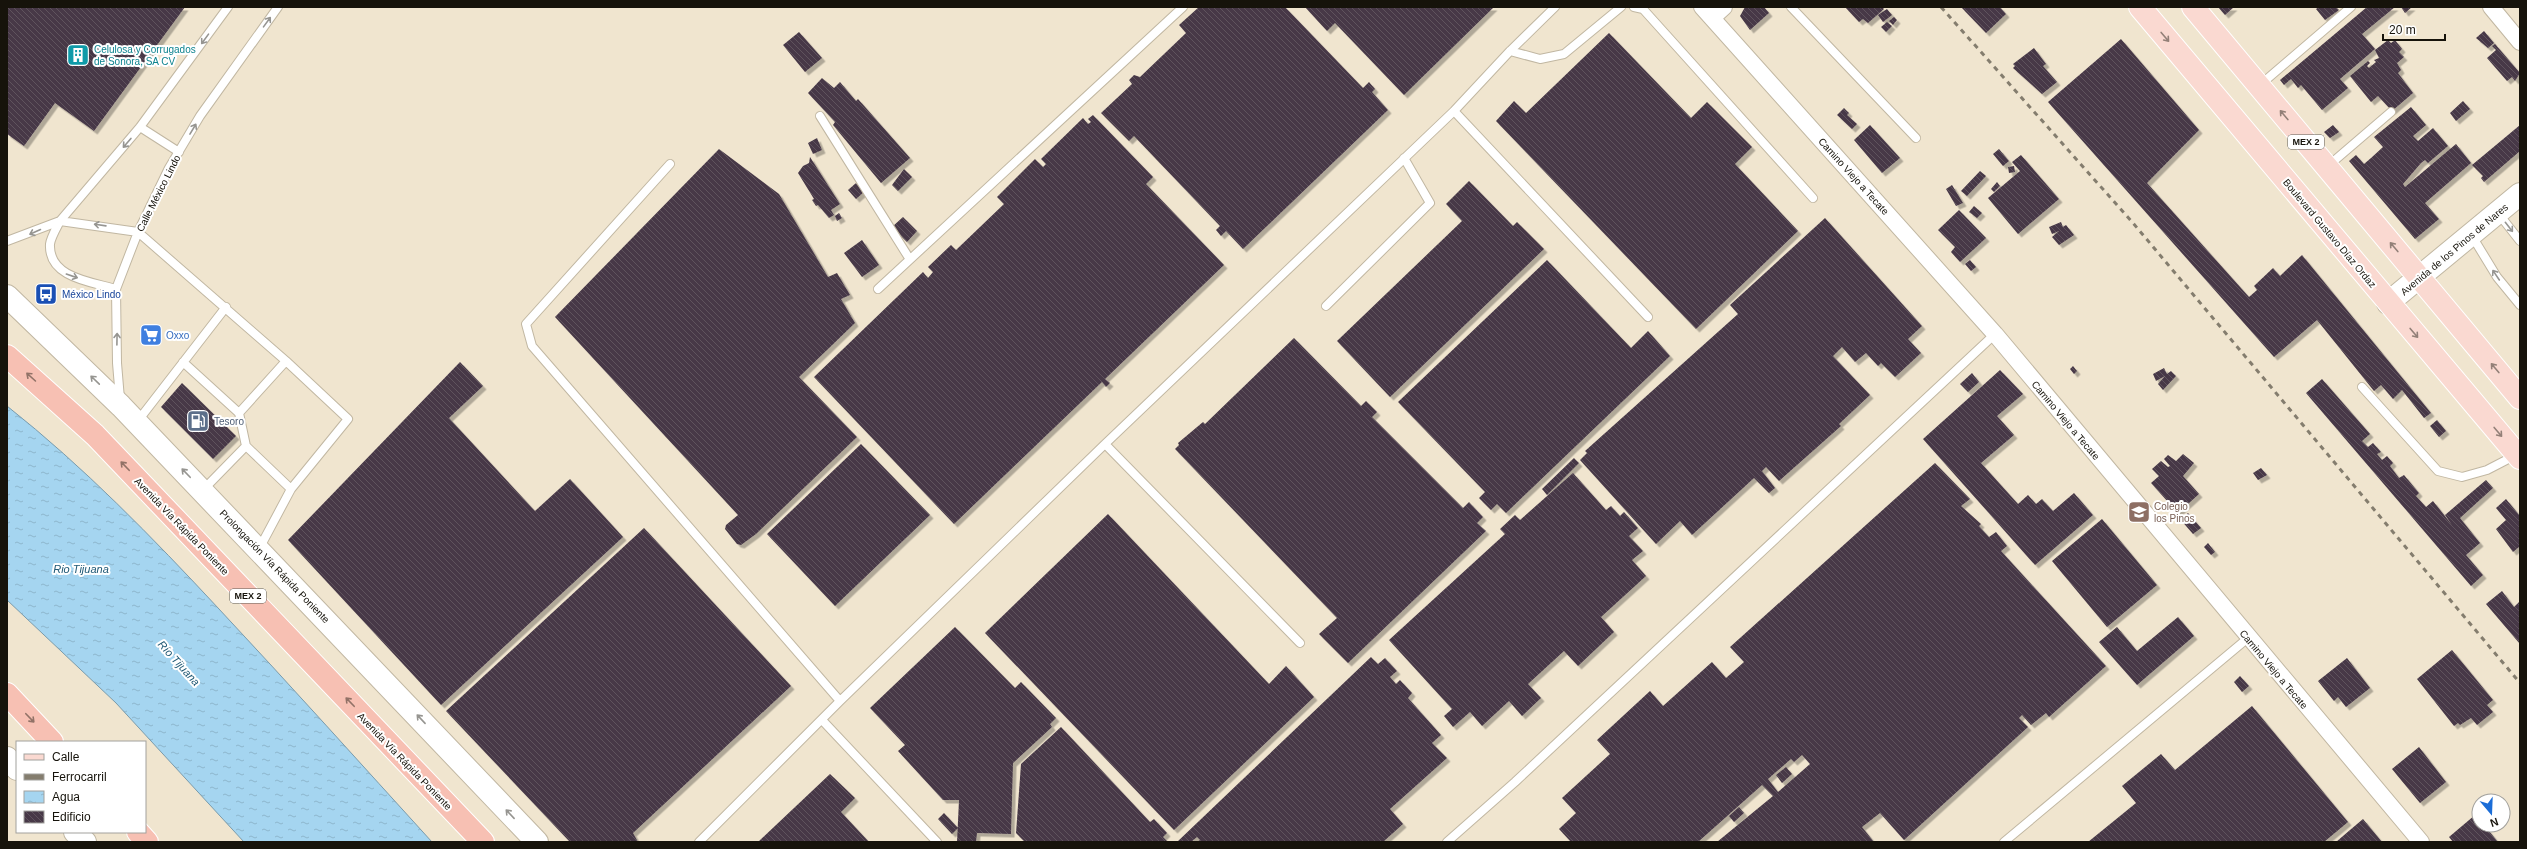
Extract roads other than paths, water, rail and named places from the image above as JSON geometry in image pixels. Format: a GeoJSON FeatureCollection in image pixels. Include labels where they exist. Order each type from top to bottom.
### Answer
{"type":"FeatureCollection","features":[{"type":"Feature","properties":{"kind":"highway","name":"Avenida Vía Rápida Poniente"},"geometry":{"type":"LineString","coordinates":[[7,356],[95,435],[483,842]]}},
{"type":"Feature","properties":{"kind":"highway"},"geometry":{"type":"LineString","coordinates":[[7,694],[51,741]]}},
{"type":"Feature","properties":{"kind":"highway"},"geometry":{"type":"LineString","coordinates":[[139,833],[147,842]]}},
{"type":"Feature","properties":{"kind":"main road","name":"Boulevard Gustavo Díaz Ordaz"},"geometry":{"type":"LineString","coordinates":[[2140,7],[2518,456]]}},
{"type":"Feature","properties":{"kind":"main road","name":"MEX 2"},"geometry":{"type":"LineString","coordinates":[[2193,7],[2520,398]]}},
{"type":"Feature","properties":{"kind":"main road","name":"Avenida de los Pinos de Nares"},"geometry":{"type":"LineString","coordinates":[[2388,303],[2472,236],[2520,194]]}},
{"type":"Feature","properties":{"kind":"main road","name":"Prolongación Vía Rápida Poniente"},"geometry":{"type":"LineString","coordinates":[[7,296],[137,422],[259,548],[537,842]]}},
{"type":"Feature","properties":{"kind":"main road"},"geometry":{"type":"LineString","coordinates":[[77,833],[85,842]]}},
{"type":"Feature","properties":{"kind":"street"},"geometry":{"type":"LineString","coordinates":[[2491,7],[2520,42]]}},
{"type":"Feature","properties":{"kind":"street","name":"Camino Viejo a Tecate"},"geometry":{"type":"LineString","coordinates":[[1713,10],[1995,334],[2248,638],[2421,842]]}},
{"type":"Feature","properties":{"kind":"lane"},"geometry":{"type":"LineString","coordinates":[[116,289],[66,274],[54,263],[50,244],[60,221],[140,127],[228,7]]}},
{"type":"Feature","properties":{"kind":"lane","name":"Calle México Lindo"},"geometry":{"type":"LineString","coordinates":[[121,406],[117,364],[116,289],[138,232],[179,152],[200,116],[278,7]]}},
{"type":"Feature","properties":{"kind":"lane"},"geometry":{"type":"LineString","coordinates":[[878,289],[909,258],[1183,7]]}},
{"type":"Feature","properties":{"kind":"lane"},"geometry":{"type":"LineString","coordinates":[[699,842],[840,701],[1105,444],[1454,111],[1510,51],[1555,7]]}},
{"type":"Feature","properties":{"kind":"lane"},"geometry":{"type":"LineString","coordinates":[[1510,51],[1540,59],[1564,54],[1621,7]]}},
{"type":"Feature","properties":{"kind":"lane"},"geometry":{"type":"LineString","coordinates":[[1634,7],[1644,9],[1813,198]]}},
{"type":"Feature","properties":{"kind":"lane"},"geometry":{"type":"LineString","coordinates":[[1791,7],[1916,138]]}},
{"type":"Feature","properties":{"kind":"lane"},"geometry":{"type":"LineString","coordinates":[[2259,86],[2351,7]]}},
{"type":"Feature","properties":{"kind":"lane"},"geometry":{"type":"LineString","coordinates":[[1454,111],[1648,317]]}},
{"type":"Feature","properties":{"kind":"lane"},"geometry":{"type":"LineString","coordinates":[[2327,167],[2391,112]]}},
{"type":"Feature","properties":{"kind":"lane"},"geometry":{"type":"LineString","coordinates":[[820,116],[909,258]]}},
{"type":"Feature","properties":{"kind":"lane"},"geometry":{"type":"LineString","coordinates":[[140,127],[179,152]]}},
{"type":"Feature","properties":{"kind":"lane"},"geometry":{"type":"LineString","coordinates":[[1326,306],[1430,203],[1404,158]]}},
{"type":"Feature","properties":{"kind":"lane"},"geometry":{"type":"LineString","coordinates":[[670,164],[526,324],[532,346],[840,701]]}},
{"type":"Feature","properties":{"kind":"lane"},"geometry":{"type":"LineString","coordinates":[[2497,213],[2520,241]]}},
{"type":"Feature","properties":{"kind":"lane"},"geometry":{"type":"LineString","coordinates":[[7,241],[60,221],[138,232],[286,361],[348,419],[291,490],[259,548]]}},
{"type":"Feature","properties":{"kind":"lane"},"geometry":{"type":"LineString","coordinates":[[2472,236],[2497,277],[2520,306]]}},
{"type":"Feature","properties":{"kind":"lane"},"geometry":{"type":"LineString","coordinates":[[137,422],[226,308]]}},
{"type":"Feature","properties":{"kind":"lane"},"geometry":{"type":"LineString","coordinates":[[1447,842],[1515,782],[1995,334]]}},
{"type":"Feature","properties":{"kind":"lane"},"geometry":{"type":"LineString","coordinates":[[239,414],[286,361]]}},
{"type":"Feature","properties":{"kind":"lane"},"geometry":{"type":"LineString","coordinates":[[183,362],[239,414],[246,446],[291,490]]}},
{"type":"Feature","properties":{"kind":"lane"},"geometry":{"type":"LineString","coordinates":[[2362,386],[2438,471],[2462,477],[2487,470],[2518,456]]}},
{"type":"Feature","properties":{"kind":"lane"},"geometry":{"type":"LineString","coordinates":[[1105,444],[1300,643]]}},
{"type":"Feature","properties":{"kind":"lane"},"geometry":{"type":"LineString","coordinates":[[203,490],[246,446]]}},
{"type":"Feature","properties":{"kind":"lane"},"geometry":{"type":"LineString","coordinates":[[2004,842],[2248,638]]}},
{"type":"Feature","properties":{"kind":"lane"},"geometry":{"type":"LineString","coordinates":[[822,720],[937,842]]}},
{"type":"Feature","properties":{"kind":"water","name":"Rio Tijuana"},"geometry":{"type":"Polygon","coordinates":[[[7,406],[63,453],[117,503],[168,555],[273,667],[432,842],[244,842],[116,703],[7,600],[7,406]]]}},
{"type":"Feature","properties":{"kind":"railway"},"geometry":{"type":"LineString","coordinates":[[1941,7],[2133,223],[2520,683]]}},
{"type":"Feature","properties":{"kind":"place","name":"Celulosa y Corrugados de Sonora, SA CV"},"geometry":{"type":"Point","coordinates":[78,55]}},
{"type":"Feature","properties":{"kind":"place","name":"México Lindo"},"geometry":{"type":"Point","coordinates":[46,294]}},
{"type":"Feature","properties":{"kind":"place","name":"Oxxo"},"geometry":{"type":"Point","coordinates":[151,335]}},
{"type":"Feature","properties":{"kind":"place","name":"Tesoro"},"geometry":{"type":"Point","coordinates":[198,421]}},
{"type":"Feature","properties":{"kind":"place","name":"Colegio los Pinos"},"geometry":{"type":"Point","coordinates":[2139,512]}},
{"type":"Feature","properties":{"kind":"water label","name":"Río Tijuana"},"geometry":{"type":"Point","coordinates":[179,663]}}]}
